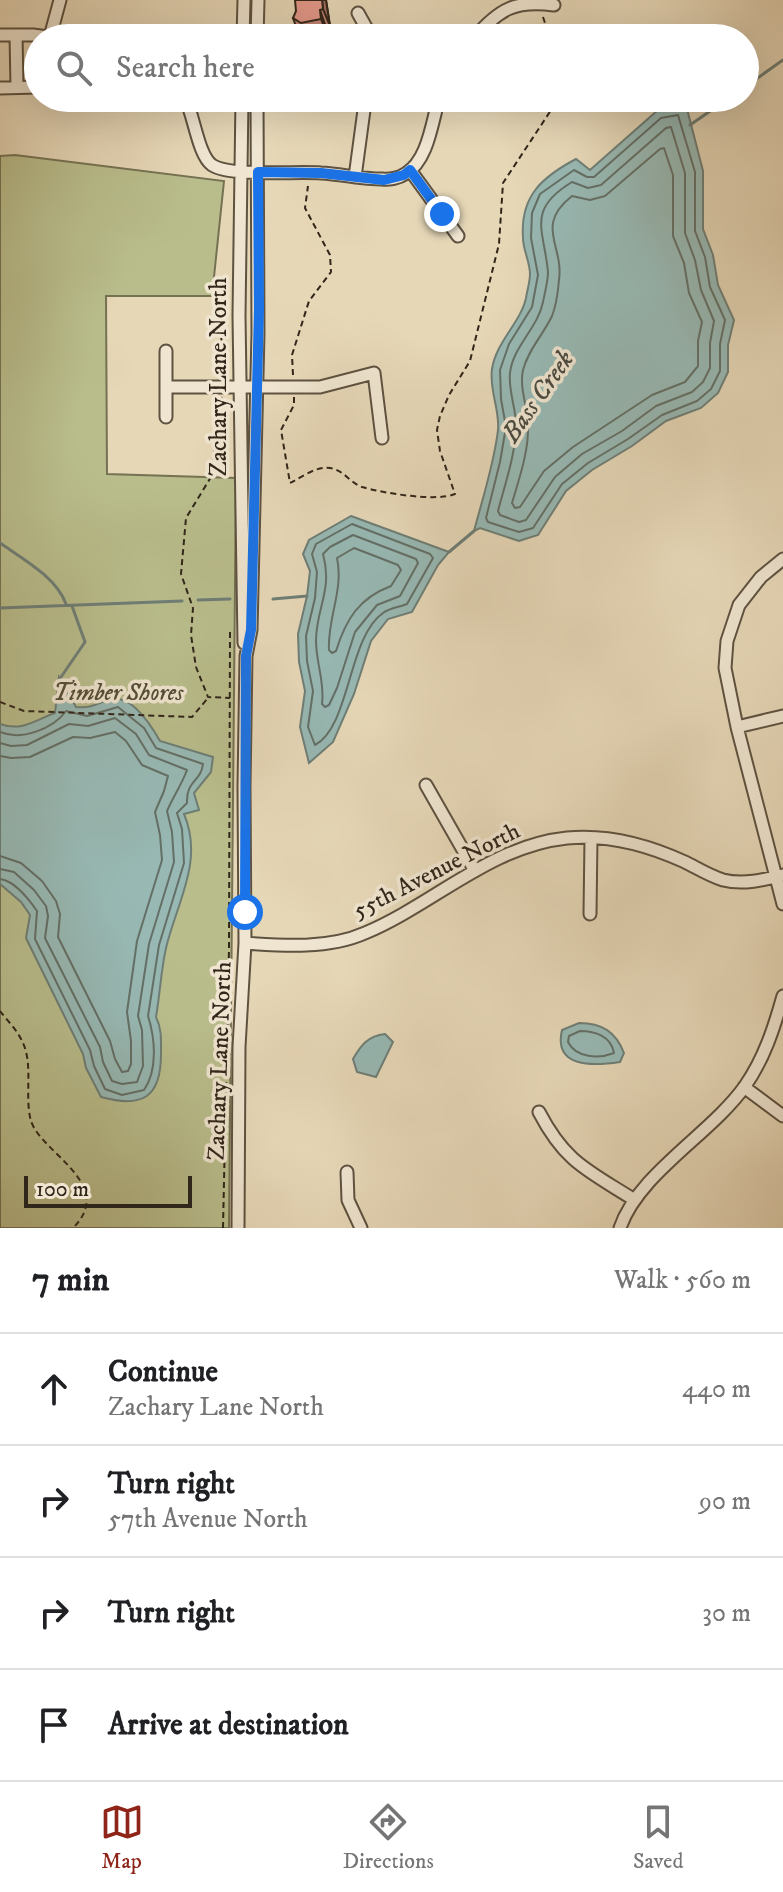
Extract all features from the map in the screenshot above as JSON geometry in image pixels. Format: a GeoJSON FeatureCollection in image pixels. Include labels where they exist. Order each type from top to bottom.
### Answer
{"type":"FeatureCollection","features":[{"type":"Feature","properties":{"kind":"street"},"geometry":{"type":"LineString","coordinates":[[55,24],[60,0]]}},
{"type":"Feature","properties":{"kind":"street"},"geometry":{"type":"LineString","coordinates":[[243,24],[244,0]]}},
{"type":"Feature","properties":{"kind":"street"},"geometry":{"type":"LineString","coordinates":[[257,24],[258,0]]}},
{"type":"Feature","properties":{"kind":"street"},"geometry":{"type":"LineString","coordinates":[[486,24],[508,7],[534,2],[554,5]]}},
{"type":"Feature","properties":{"kind":"street"},"geometry":{"type":"LineString","coordinates":[[358,13],[364,24]]}},
{"type":"Feature","properties":{"kind":"street"},"geometry":{"type":"LineString","coordinates":[[0,35],[24,35]]}},
{"type":"Feature","properties":{"kind":"street"},"geometry":{"type":"LineString","coordinates":[[16,35],[17,87]]}},
{"type":"Feature","properties":{"kind":"street"},"geometry":{"type":"LineString","coordinates":[[0,88],[24,87]]}},
{"type":"Feature","properties":{"kind":"street"},"geometry":{"type":"LineString","coordinates":[[192,112],[203,154],[219,168],[310,172],[384,180],[404,175],[418,163],[435,112]]}},
{"type":"Feature","properties":{"kind":"street","name":"Zachary Lane North"},"geometry":{"type":"LineString","coordinates":[[238,1228],[239,1047],[245,943],[246,656],[242,630],[239,389],[242,112]]}},
{"type":"Feature","properties":{"kind":"street","name":"Zachary Lane North"},"geometry":{"type":"LineString","coordinates":[[246,656],[251,630],[257,388],[257,112]]}},
{"type":"Feature","properties":{"kind":"street"},"geometry":{"type":"LineString","coordinates":[[355,177],[364,112]]}},
{"type":"Feature","properties":{"kind":"street"},"geometry":{"type":"LineString","coordinates":[[410,170],[458,236]]}},
{"type":"Feature","properties":{"kind":"street"},"geometry":{"type":"LineString","coordinates":[[166,351],[166,417]]}},
{"type":"Feature","properties":{"kind":"street"},"geometry":{"type":"LineString","coordinates":[[166,387],[320,387],[374,373],[382,438]]}},
{"type":"Feature","properties":{"kind":"street"},"geometry":{"type":"LineString","coordinates":[[783,559],[761,577],[739,605],[727,641],[725,668],[737,727],[780,876],[783,904]]}},
{"type":"Feature","properties":{"kind":"street"},"geometry":{"type":"LineString","coordinates":[[737,727],[783,716]]}},
{"type":"Feature","properties":{"kind":"street"},"geometry":{"type":"LineString","coordinates":[[426,785],[475,871]]}},
{"type":"Feature","properties":{"kind":"street"},"geometry":{"type":"LineString","coordinates":[[590,914],[591,838]]}},
{"type":"Feature","properties":{"kind":"street","name":"55th Avenue North"},"geometry":{"type":"LineString","coordinates":[[245,943],[302,945],[347,939],[387,921],[512,851],[541,842],[591,838],[614,840],[659,851],[725,880],[743,882],[780,876]]}},
{"type":"Feature","properties":{"kind":"street"},"geometry":{"type":"LineString","coordinates":[[620,1228],[633,1199],[744,1087],[761,1057],[783,996]]}},
{"type":"Feature","properties":{"kind":"street"},"geometry":{"type":"LineString","coordinates":[[744,1087],[783,1116]]}},
{"type":"Feature","properties":{"kind":"street"},"geometry":{"type":"LineString","coordinates":[[539,1112],[564,1152],[580,1166],[633,1199]]}},
{"type":"Feature","properties":{"kind":"street"},"geometry":{"type":"LineString","coordinates":[[347,1172],[348,1200],[361,1228]]}},
{"type":"Feature","properties":{"kind":"path"},"geometry":{"type":"LineString","coordinates":[[534,2],[546,24]]}},
{"type":"Feature","properties":{"kind":"path"},"geometry":{"type":"LineString","coordinates":[[310,172],[305,208],[330,255],[331,272],[309,301],[292,355],[294,405],[281,430],[290,483],[316,470],[331,468],[363,487],[446,497],[455,494],[440,451],[437,430],[440,416],[470,361],[499,244],[503,183],[550,112]]}},
{"type":"Feature","properties":{"kind":"path"},"geometry":{"type":"LineString","coordinates":[[208,697],[196,667],[191,635],[193,608],[181,574],[186,518],[211,477],[222,389],[221,311],[229,272]]}},
{"type":"Feature","properties":{"kind":"path"},"geometry":{"type":"LineString","coordinates":[[223,1228],[229,949],[230,632]]}},
{"type":"Feature","properties":{"kind":"path"},"geometry":{"type":"LineString","coordinates":[[208,697],[230,698]]}},
{"type":"Feature","properties":{"kind":"path"},"geometry":{"type":"LineString","coordinates":[[2,703],[24,711],[192,717],[208,697]]}},
{"type":"Feature","properties":{"kind":"path"},"geometry":{"type":"LineString","coordinates":[[0,1011],[23,1042],[31,1120],[40,1137],[77,1172],[86,1197],[82,1219],[73,1228]]}},
{"type":"Feature","properties":{"kind":"green space","name":"Timber Shores"},"geometry":{"type":"Polygon","coordinates":[[[15,155],[224,181],[212,296],[106,296],[107,474],[236,478],[229,1228],[0,1228],[0,156],[15,155]]]}},
{"type":"Feature","properties":{"kind":"water"},"geometry":{"type":"Polygon","coordinates":[[[656,112],[688,112],[703,171],[703,229],[713,255],[718,285],[734,320],[728,345],[728,372],[718,393],[701,408],[666,421],[566,491],[538,535],[519,541],[480,528],[474,531],[498,430],[492,385],[494,359],[523,307],[529,283],[530,270],[523,242],[525,210],[529,199],[543,181],[564,166],[576,159],[590,170],[656,112]]]}},
{"type":"Feature","properties":{"kind":"water"},"geometry":{"type":"Polygon","coordinates":[[[351,516],[449,552],[438,565],[412,612],[388,619],[371,641],[354,694],[333,742],[309,763],[300,727],[305,691],[299,662],[298,634],[310,571],[303,554],[309,540],[351,516]]]}},
{"type":"Feature","properties":{"kind":"water"},"geometry":{"type":"Polygon","coordinates":[[[59,677],[76,707],[120,699],[135,707],[160,741],[213,757],[211,772],[194,793],[199,810],[184,814],[191,848],[190,865],[163,965],[156,1017],[161,1035],[160,1069],[153,1090],[138,1100],[101,1097],[26,938],[30,915],[21,902],[0,884],[0,724],[22,726],[55,713],[59,677]]]}},
{"type":"Feature","properties":{"kind":"water"},"geometry":{"type":"Polygon","coordinates":[[[579,1023],[601,1027],[612,1034],[624,1053],[620,1062],[587,1064],[569,1058],[563,1052],[562,1030],[579,1023]]]}},
{"type":"Feature","properties":{"kind":"water"},"geometry":{"type":"Polygon","coordinates":[[[385,1034],[393,1042],[376,1077],[357,1072],[353,1059],[359,1049],[370,1039],[385,1034]]]}},
{"type":"Feature","properties":{"kind":"building"},"geometry":{"type":"Polygon","coordinates":[[[295,0],[322,0],[321,19],[301,23],[293,18],[295,0]]]}},
{"type":"Feature","properties":{"kind":"waterway","name":"Bass Creek"},"geometry":{"type":"LineString","coordinates":[[759,77],[783,60]]}},
{"type":"Feature","properties":{"kind":"waterway","name":"Bass Creek"},"geometry":{"type":"LineString","coordinates":[[690,125],[709,112]]}},
{"type":"Feature","properties":{"kind":"waterway","name":"Bass Creek"},"geometry":{"type":"LineString","coordinates":[[449,552],[474,531]]}},
{"type":"Feature","properties":{"kind":"waterway"},"geometry":{"type":"LineString","coordinates":[[0,543],[47,577],[66,604]]}},
{"type":"Feature","properties":{"kind":"waterway","name":"Bass Creek"},"geometry":{"type":"LineString","coordinates":[[273,599],[307,596]]}},
{"type":"Feature","properties":{"kind":"waterway","name":"Bass Creek"},"geometry":{"type":"LineString","coordinates":[[198,600],[230,599]]}},
{"type":"Feature","properties":{"kind":"waterway","name":"Bass Creek"},"geometry":{"type":"LineString","coordinates":[[0,608],[182,601]]}},
{"type":"Feature","properties":{"kind":"waterway"},"geometry":{"type":"LineString","coordinates":[[59,680],[85,642],[72,606]]}},
{"type":"Feature","properties":{"kind":"route"},"geometry":{"type":"LineString","coordinates":[[245,912],[246,656],[251,630],[258,361],[258,172],[321,173],[384,180],[404,175],[410,170],[442,214]]}}]}
